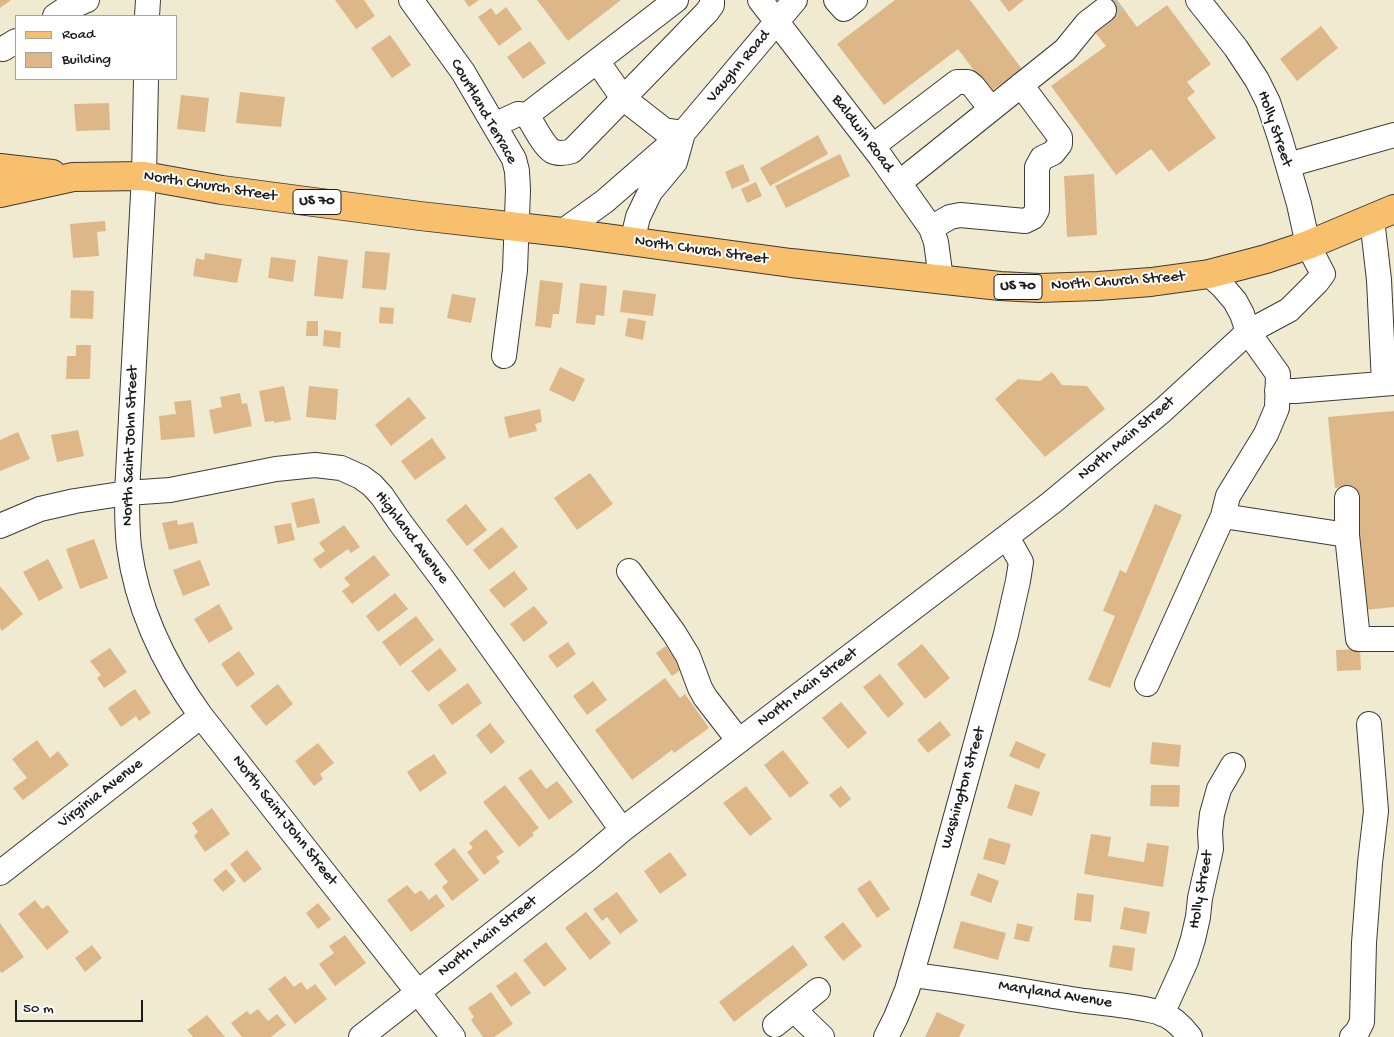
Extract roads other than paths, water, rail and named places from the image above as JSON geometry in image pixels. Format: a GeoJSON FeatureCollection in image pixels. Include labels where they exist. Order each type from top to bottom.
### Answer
{"type":"FeatureCollection","features":[{"type":"Feature","properties":{"kind":"main road","name":"US 70"},"geometry":{"type":"LineString","coordinates":[[0,168],[74,177]]}},
{"type":"Feature","properties":{"kind":"main road","name":"North Church Street"},"geometry":{"type":"LineString","coordinates":[[0,194],[74,177],[144,176],[222,190],[420,216],[562,232],[791,263],[1000,286],[1039,288],[1151,282],[1209,274],[1266,259],[1308,245],[1383,214]]}},
{"type":"Feature","properties":{"kind":"street"},"geometry":{"type":"LineString","coordinates":[[56,15],[87,0]]}},
{"type":"Feature","properties":{"kind":"street"},"geometry":{"type":"LineString","coordinates":[[147,15],[148,0]]}},
{"type":"Feature","properties":{"kind":"street","name":"Courtland Terrace"},"geometry":{"type":"LineString","coordinates":[[411,0],[463,72],[514,159],[518,190],[515,270],[504,356]]}},
{"type":"Feature","properties":{"kind":"street"},"geometry":{"type":"LineString","coordinates":[[494,125],[518,114],[527,114],[676,0]]}},
{"type":"Feature","properties":{"kind":"street"},"geometry":{"type":"LineString","coordinates":[[527,114],[547,146],[554,152],[565,153],[572,151],[707,12],[712,5],[712,0]]}},
{"type":"Feature","properties":{"kind":"street","name":"Baldwin Road"},"geometry":{"type":"LineString","coordinates":[[760,0],[873,146],[932,228],[936,242],[941,279]]}},
{"type":"Feature","properties":{"kind":"street","name":"Vaughn Road"},"geometry":{"type":"LineString","coordinates":[[562,232],[611,197],[683,133],[795,0]]}},
{"type":"Feature","properties":{"kind":"street"},"geometry":{"type":"LineString","coordinates":[[836,0],[844,9],[854,0]]}},
{"type":"Feature","properties":{"kind":"street","name":"Holly Street"},"geometry":{"type":"LineString","coordinates":[[1198,0],[1236,48],[1257,80],[1268,102],[1299,204],[1308,245]]}},
{"type":"Feature","properties":{"kind":"street"},"geometry":{"type":"LineString","coordinates":[[899,183],[1065,50],[1087,23],[1113,4]]}},
{"type":"Feature","properties":{"kind":"street"},"geometry":{"type":"LineString","coordinates":[[596,61],[623,98],[664,130],[683,133]]}},
{"type":"Feature","properties":{"kind":"street","name":"North Saint John Street"},"geometry":{"type":"LineString","coordinates":[[146,80],[144,176],[127,521],[138,590],[146,616],[188,698],[201,716],[454,1037]]}},
{"type":"Feature","properties":{"kind":"street"},"geometry":{"type":"LineString","coordinates":[[873,146],[957,82],[968,82],[991,109]]}},
{"type":"Feature","properties":{"kind":"street"},"geometry":{"type":"LineString","coordinates":[[932,228],[950,217],[960,215],[1025,221],[1034,217],[1037,210],[1037,167],[1042,158],[1053,153],[1060,144],[1060,137],[1021,85]]}},
{"type":"Feature","properties":{"kind":"street","name":"Vaughn Road"},"geometry":{"type":"LineString","coordinates":[[632,242],[638,217],[650,192],[675,162],[683,133]]}},
{"type":"Feature","properties":{"kind":"street"},"geometry":{"type":"LineString","coordinates":[[1288,165],[1394,135]]}},
{"type":"Feature","properties":{"kind":"street"},"geometry":{"type":"LineString","coordinates":[[1277,391],[1295,392],[1389,383],[1379,280],[1383,214]]}},
{"type":"Feature","properties":{"kind":"street","name":"North Main Street"},"geometry":{"type":"LineString","coordinates":[[361,1037],[622,830],[1007,537],[1162,411],[1248,332],[1289,310],[1323,274],[1308,245]]}},
{"type":"Feature","properties":{"kind":"street"},"geometry":{"type":"LineString","coordinates":[[1147,684],[1223,516],[1228,496],[1266,434],[1277,408],[1278,374],[1248,332],[1242,314],[1234,301],[1209,274]]}},
{"type":"Feature","properties":{"kind":"street","name":"Highland Avenue"},"geometry":{"type":"LineString","coordinates":[[0,526],[40,509],[75,501],[127,493],[170,490],[276,470],[315,465],[341,468],[361,477],[382,496],[622,830]]}},
{"type":"Feature","properties":{"kind":"street"},"geometry":{"type":"LineString","coordinates":[[1347,498],[1347,535],[1358,638],[1394,639]]}},
{"type":"Feature","properties":{"kind":"street"},"geometry":{"type":"LineString","coordinates":[[1223,516],[1347,535]]}},
{"type":"Feature","properties":{"kind":"street","name":"Washington Street"},"geometry":{"type":"LineString","coordinates":[[886,1037],[903,999],[932,904],[1006,634],[1021,562],[1007,537]]}},
{"type":"Feature","properties":{"kind":"street"},"geometry":{"type":"LineString","coordinates":[[628,571],[674,633],[688,656],[700,688],[739,741]]}},
{"type":"Feature","properties":{"kind":"street","name":"Virginia Avenue"},"geometry":{"type":"LineString","coordinates":[[0,873],[201,716]]}},
{"type":"Feature","properties":{"kind":"street"},"geometry":{"type":"LineString","coordinates":[[1352,1037],[1362,1022],[1364,943],[1376,811],[1369,724]]}},
{"type":"Feature","properties":{"kind":"street","name":"Holly Street"},"geometry":{"type":"LineString","coordinates":[[1162,1014],[1186,961],[1193,940],[1211,849],[1212,814],[1220,789],[1233,765]]}},
{"type":"Feature","properties":{"kind":"street","name":"Maryland Avenue"},"geometry":{"type":"LineString","coordinates":[[911,974],[1127,1006],[1162,1014],[1185,1030],[1190,1037]]}},
{"type":"Feature","properties":{"kind":"street"},"geometry":{"type":"LineString","coordinates":[[775,1025],[818,990]]}},
{"type":"Feature","properties":{"kind":"street"},"geometry":{"type":"LineString","coordinates":[[794,1010],[822,1037]]}},
{"type":"Feature","properties":{"kind":"tunnel"},"geometry":{"type":"LineString","coordinates":[[1104,10],[1117,0]]}}]}
